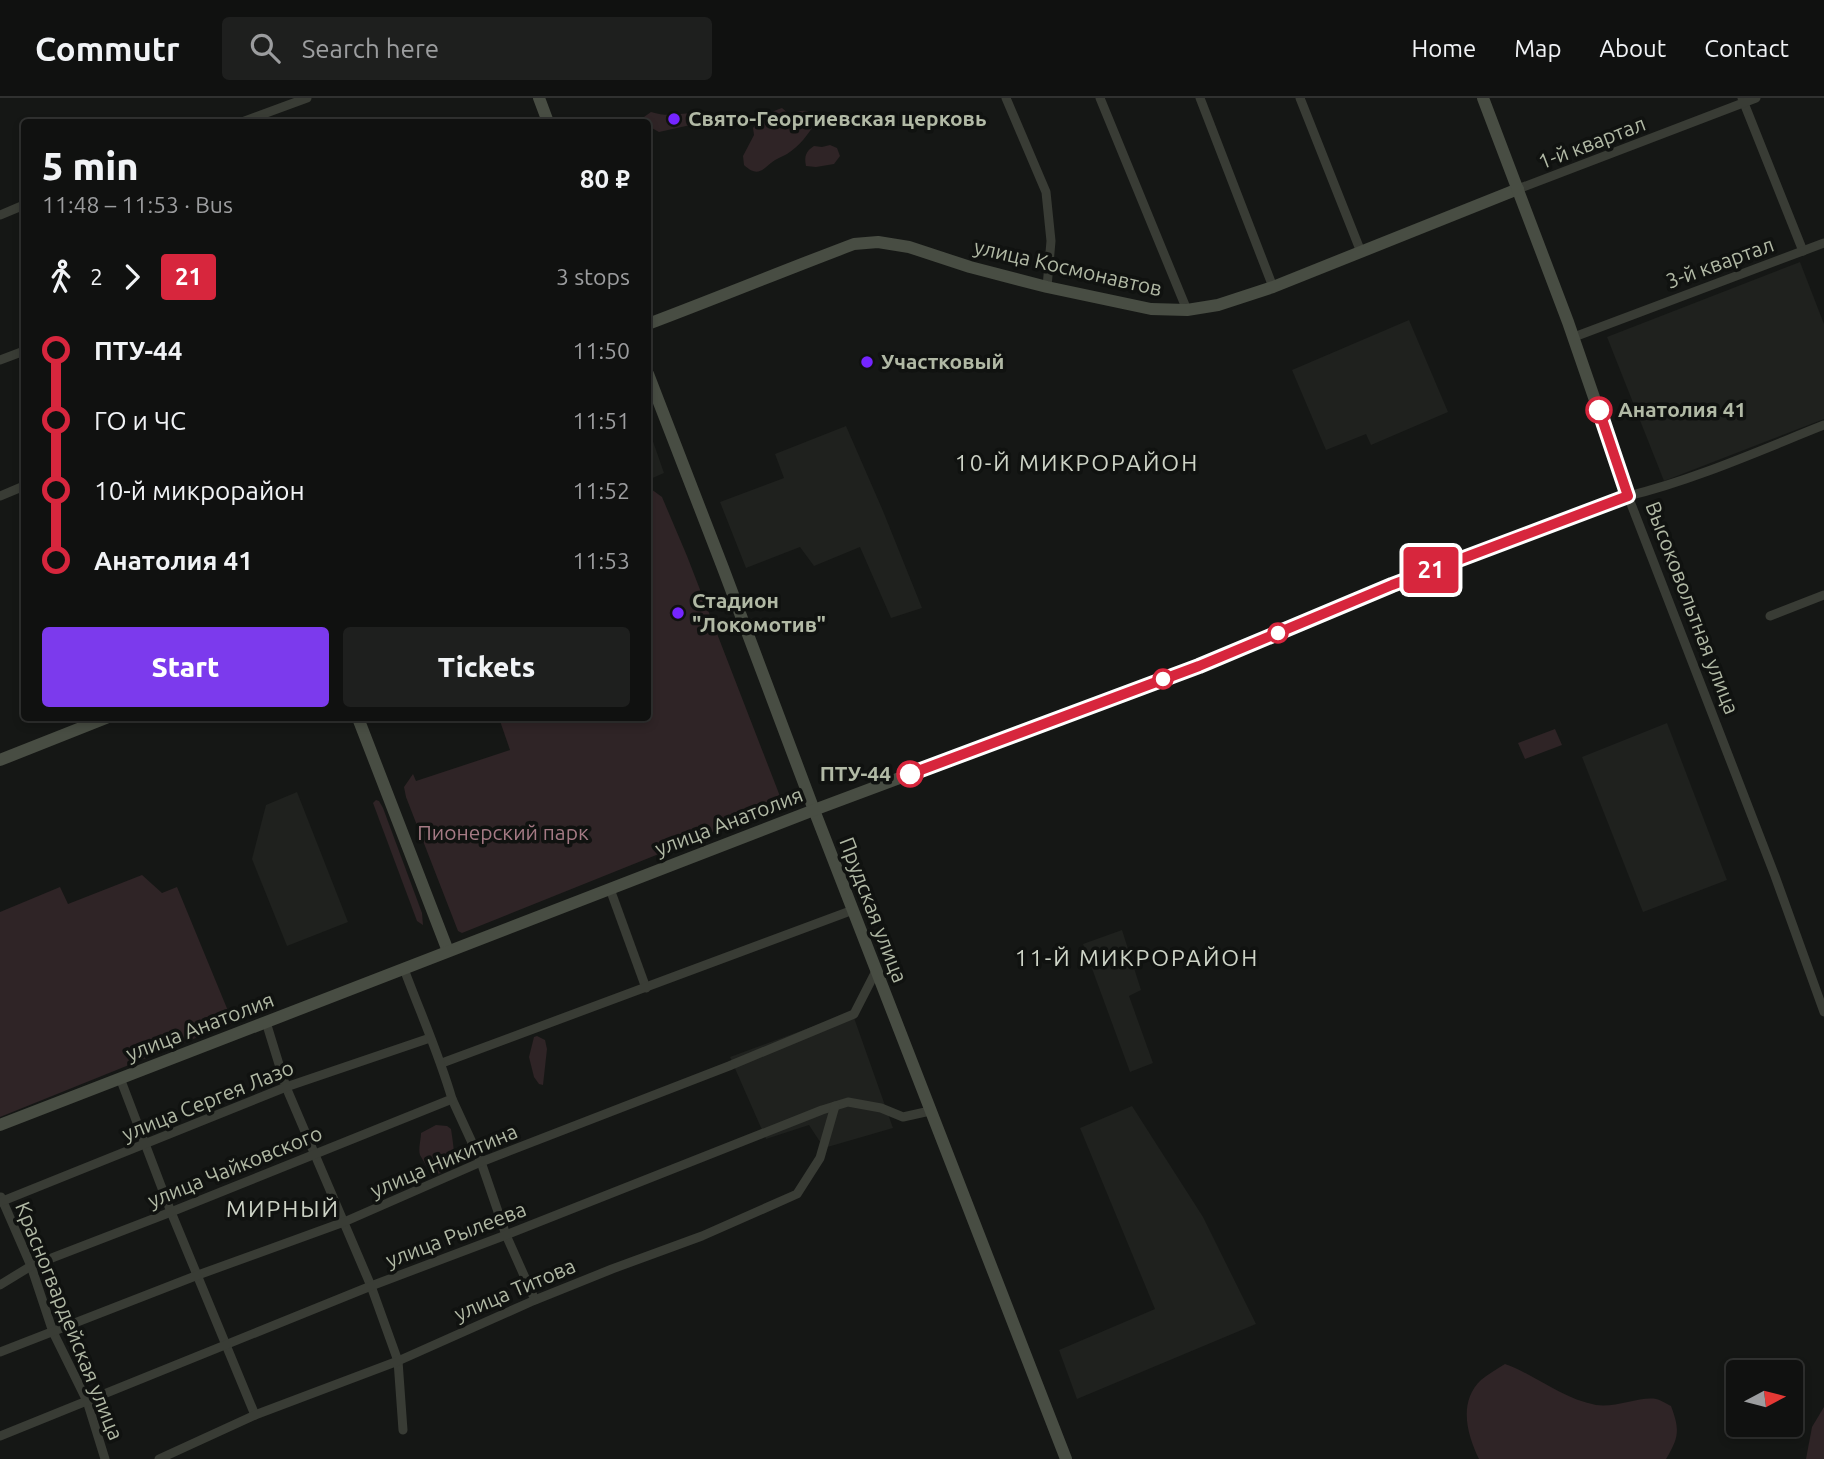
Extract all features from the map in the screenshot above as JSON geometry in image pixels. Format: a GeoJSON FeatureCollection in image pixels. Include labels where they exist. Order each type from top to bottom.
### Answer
{"type":"FeatureCollection","features":[{"type":"Feature","properties":{"kind":"street"},"geometry":{"type":"LineString","coordinates":[[250,119],[307,98]]}},
{"type":"Feature","properties":{"kind":"street"},"geometry":{"type":"LineString","coordinates":[[539,98],[547,119]]}},
{"type":"Feature","properties":{"kind":"street"},"geometry":{"type":"LineString","coordinates":[[1006,98],[1046,192],[1051,241],[1047,287]]}},
{"type":"Feature","properties":{"kind":"street"},"geometry":{"type":"LineString","coordinates":[[1100,98],[1187,310]]}},
{"type":"Feature","properties":{"kind":"street"},"geometry":{"type":"LineString","coordinates":[[1200,98],[1273,287]]}},
{"type":"Feature","properties":{"kind":"street"},"geometry":{"type":"LineString","coordinates":[[1300,98],[1360,252]]}},
{"type":"Feature","properties":{"kind":"street","name":"Высоковольтная улица"},"geometry":{"type":"LineString","coordinates":[[1483,98],[1574,337],[1628,496],[1775,876],[1824,1012]]}},
{"type":"Feature","properties":{"kind":"street","name":"1-й квартал"},"geometry":{"type":"LineString","coordinates":[[1518,189],[1756,98]]}},
{"type":"Feature","properties":{"kind":"street","name":"3-й квартал"},"geometry":{"type":"LineString","coordinates":[[1574,337],[1803,251],[1743,101]]}},
{"type":"Feature","properties":{"kind":"street","name":"улица Космонавтов"},"geometry":{"type":"LineString","coordinates":[[651,323],[854,244],[872,241],[909,247],[1047,287],[1151,309],[1187,310],[1218,305],[1273,287],[1518,189]]}},
{"type":"Feature","properties":{"kind":"street"},"geometry":{"type":"LineString","coordinates":[[0,215],[21,206]]}},
{"type":"Feature","properties":{"kind":"street"},"geometry":{"type":"LineString","coordinates":[[1803,251],[1824,243]]}},
{"type":"Feature","properties":{"kind":"street"},"geometry":{"type":"LineString","coordinates":[[0,360],[21,352]]}},
{"type":"Feature","properties":{"kind":"street","name":"Прудская улица"},"geometry":{"type":"LineString","coordinates":[[651,382],[1066,1459]]}},
{"type":"Feature","properties":{"kind":"street"},"geometry":{"type":"LineString","coordinates":[[1628,496],[1722,465],[1824,425]]}},
{"type":"Feature","properties":{"kind":"street"},"geometry":{"type":"LineString","coordinates":[[0,483],[12,491]]}},
{"type":"Feature","properties":{"kind":"street"},"geometry":{"type":"LineString","coordinates":[[0,496],[21,487]]}},
{"type":"Feature","properties":{"kind":"street","name":"улица Анатолия"},"geometry":{"type":"LineString","coordinates":[[0,1125],[814,810],[1199,666],[1392,585],[1628,496]]}},
{"type":"Feature","properties":{"kind":"street"},"geometry":{"type":"LineString","coordinates":[[1770,616],[1824,595]]}},
{"type":"Feature","properties":{"kind":"street"},"geometry":{"type":"LineString","coordinates":[[0,760],[98,721]]}},
{"type":"Feature","properties":{"kind":"street"},"geometry":{"type":"LineString","coordinates":[[359,721],[448,951]]}},
{"type":"Feature","properties":{"kind":"street"},"geometry":{"type":"LineString","coordinates":[[610,889],[646,988]]}},
{"type":"Feature","properties":{"kind":"street"},"geometry":{"type":"LineString","coordinates":[[442,1063],[853,910]]}},
{"type":"Feature","properties":{"kind":"street"},"geometry":{"type":"LineString","coordinates":[[404,969],[442,1063],[452,1099],[481,1162],[506,1235],[534,1300]]}},
{"type":"Feature","properties":{"kind":"street","name":"улица Никитина"},"geometry":{"type":"LineString","coordinates":[[0,1352],[345,1222],[481,1162],[729,1066],[854,1014],[876,971]]}},
{"type":"Feature","properties":{"kind":"street"},"geometry":{"type":"LineString","coordinates":[[266,1023],[286,1087],[345,1222],[398,1361],[403,1430]]}},
{"type":"Feature","properties":{"kind":"street","name":"улица Сергея Лазо"},"geometry":{"type":"LineString","coordinates":[[1,1199],[286,1087],[430,1038]]}},
{"type":"Feature","properties":{"kind":"street"},"geometry":{"type":"LineString","coordinates":[[120,1079],[255,1415]]}},
{"type":"Feature","properties":{"kind":"street","name":"улица Чайковского"},"geometry":{"type":"LineString","coordinates":[[0,1285],[31,1266],[452,1099]]}},
{"type":"Feature","properties":{"kind":"street","name":"улица Рылеева"},"geometry":{"type":"LineString","coordinates":[[0,1436],[371,1286],[822,1110],[848,1102],[881,1108],[902,1118],[930,1111]]}},
{"type":"Feature","properties":{"kind":"street","name":"улица Титова"},"geometry":{"type":"LineString","coordinates":[[159,1459],[255,1415],[398,1361],[534,1300],[702,1236],[797,1194],[820,1158],[835,1106]]}},
{"type":"Feature","properties":{"kind":"street","name":"Красногвардейская улица"},"geometry":{"type":"LineString","coordinates":[[1,1199],[31,1266],[53,1332],[87,1401],[106,1459]]}},
{"type":"Feature","properties":{"kind":"shaded area"},"geometry":{"type":"Polygon","coordinates":[[[1800,262],[1824,324],[1824,419],[1664,481],[1607,337],[1800,262]]]}},
{"type":"Feature","properties":{"kind":"shaded area"},"geometry":{"type":"Polygon","coordinates":[[[1409,320],[1448,412],[1371,445],[1366,434],[1326,450],[1292,370],[1409,320]]]}},
{"type":"Feature","properties":{"kind":"shaded area"},"geometry":{"type":"Polygon","coordinates":[[[846,426],[922,608],[891,618],[860,547],[814,566],[800,547],[746,568],[720,502],[784,478],[775,454],[846,426]]]}},
{"type":"Feature","properties":{"kind":"shaded area"},"geometry":{"type":"Polygon","coordinates":[[[651,436],[664,473],[651,479],[651,436]]]}},
{"type":"Feature","properties":{"kind":"shaded area"},"geometry":{"type":"Polygon","coordinates":[[[1667,723],[1727,880],[1643,912],[1582,757],[1667,723]]]}},
{"type":"Feature","properties":{"kind":"shaded area"},"geometry":{"type":"Polygon","coordinates":[[[297,792],[348,922],[287,946],[252,859],[266,805],[297,792]]]}},
{"type":"Feature","properties":{"kind":"shaded area"},"geometry":{"type":"Polygon","coordinates":[[[1122,930],[1141,990],[1129,996],[1153,1063],[1130,1072],[1083,944],[1122,930]]]}},
{"type":"Feature","properties":{"kind":"shaded area"},"geometry":{"type":"Polygon","coordinates":[[[852,1012],[893,1128],[824,1148],[809,1125],[766,1139],[730,1057],[852,1012]]]}},
{"type":"Feature","properties":{"kind":"shaded area"},"geometry":{"type":"Polygon","coordinates":[[[1132,1106],[1203,1217],[1256,1324],[1077,1399],[1059,1350],[1155,1309],[1080,1128],[1132,1106]]]}},
{"type":"Feature","properties":{"kind":"green space"},"geometry":{"type":"Polygon","coordinates":[[[782,108],[789,114],[808,112],[817,121],[792,151],[758,172],[749,169],[744,165],[743,156],[754,135],[753,128],[762,115],[782,108]]]}},
{"type":"Feature","properties":{"kind":"green space"},"geometry":{"type":"Polygon","coordinates":[[[651,112],[667,115],[693,113],[695,124],[659,132],[651,128],[651,119],[643,119],[651,112]]]}},
{"type":"Feature","properties":{"kind":"green space"},"geometry":{"type":"Polygon","coordinates":[[[830,145],[837,148],[840,156],[834,164],[806,166],[806,154],[811,148],[830,145]]]}},
{"type":"Feature","properties":{"kind":"green space","name":"Пионерский парк"},"geometry":{"type":"Polygon","coordinates":[[[651,489],[662,497],[687,556],[783,804],[462,933],[458,931],[404,787],[413,774],[416,781],[510,750],[500,721],[651,721],[651,489]]]}},
{"type":"Feature","properties":{"kind":"green space"},"geometry":{"type":"Polygon","coordinates":[[[1555,729],[1562,745],[1525,759],[1518,743],[1555,729]]]}},
{"type":"Feature","properties":{"kind":"green space"},"geometry":{"type":"Polygon","coordinates":[[[376,800],[383,808],[422,913],[423,925],[417,921],[373,803],[376,800]]]}},
{"type":"Feature","properties":{"kind":"green space"},"geometry":{"type":"Polygon","coordinates":[[[142,875],[162,893],[177,887],[233,1023],[0,1117],[0,912],[60,887],[68,904],[142,875]]]}},
{"type":"Feature","properties":{"kind":"green space"},"geometry":{"type":"Polygon","coordinates":[[[534,1037],[545,1040],[547,1049],[543,1085],[534,1077],[529,1057],[534,1037]]]}},
{"type":"Feature","properties":{"kind":"green space"},"geometry":{"type":"Polygon","coordinates":[[[436,1125],[451,1129],[454,1158],[448,1170],[435,1174],[419,1150],[421,1133],[436,1125]]]}},
{"type":"Feature","properties":{"kind":"green space"},"geometry":{"type":"Polygon","coordinates":[[[1505,1364],[1584,1402],[1612,1405],[1656,1399],[1671,1406],[1676,1421],[1676,1439],[1666,1459],[1479,1459],[1468,1429],[1469,1398],[1481,1380],[1505,1364]]]}},
{"type":"Feature","properties":{"kind":"green space"},"geometry":{"type":"Polygon","coordinates":[[[1824,1407],[1824,1459],[1806,1459],[1812,1427],[1824,1407]]]}},
{"type":"Feature","properties":{"kind":"bus line","name":"21"},"geometry":{"type":"LineString","coordinates":[[910,774],[1199,666],[1392,585],[1628,496],[1599,410]]}},
{"type":"Feature","properties":{"kind":"place","name":"Свято-Георгиевская церковь"},"geometry":{"type":"Point","coordinates":[674,119]}},
{"type":"Feature","properties":{"kind":"place","name":"Участковый"},"geometry":{"type":"Point","coordinates":[867,362]}},
{"type":"Feature","properties":{"kind":"place","name":"Анатолия 41"},"geometry":{"type":"Point","coordinates":[1599,410]}},
{"type":"Feature","properties":{"kind":"place","name":"Стадион \"Локомотив\""},"geometry":{"type":"Point","coordinates":[678,613]}},
{"type":"Feature","properties":{"kind":"place","name":"ПТУ-44"},"geometry":{"type":"Point","coordinates":[910,774]}},
{"type":"Feature","properties":{"kind":"district","name":"10-Й МИКРОРАЙОН"},"geometry":{"type":"Point","coordinates":[1077,463]}},
{"type":"Feature","properties":{"kind":"district","name":"11-Й МИКРОРАЙОН"},"geometry":{"type":"Point","coordinates":[1137,958]}},
{"type":"Feature","properties":{"kind":"district","name":"МИРНЫЙ"},"geometry":{"type":"Point","coordinates":[283,1209]}}]}
